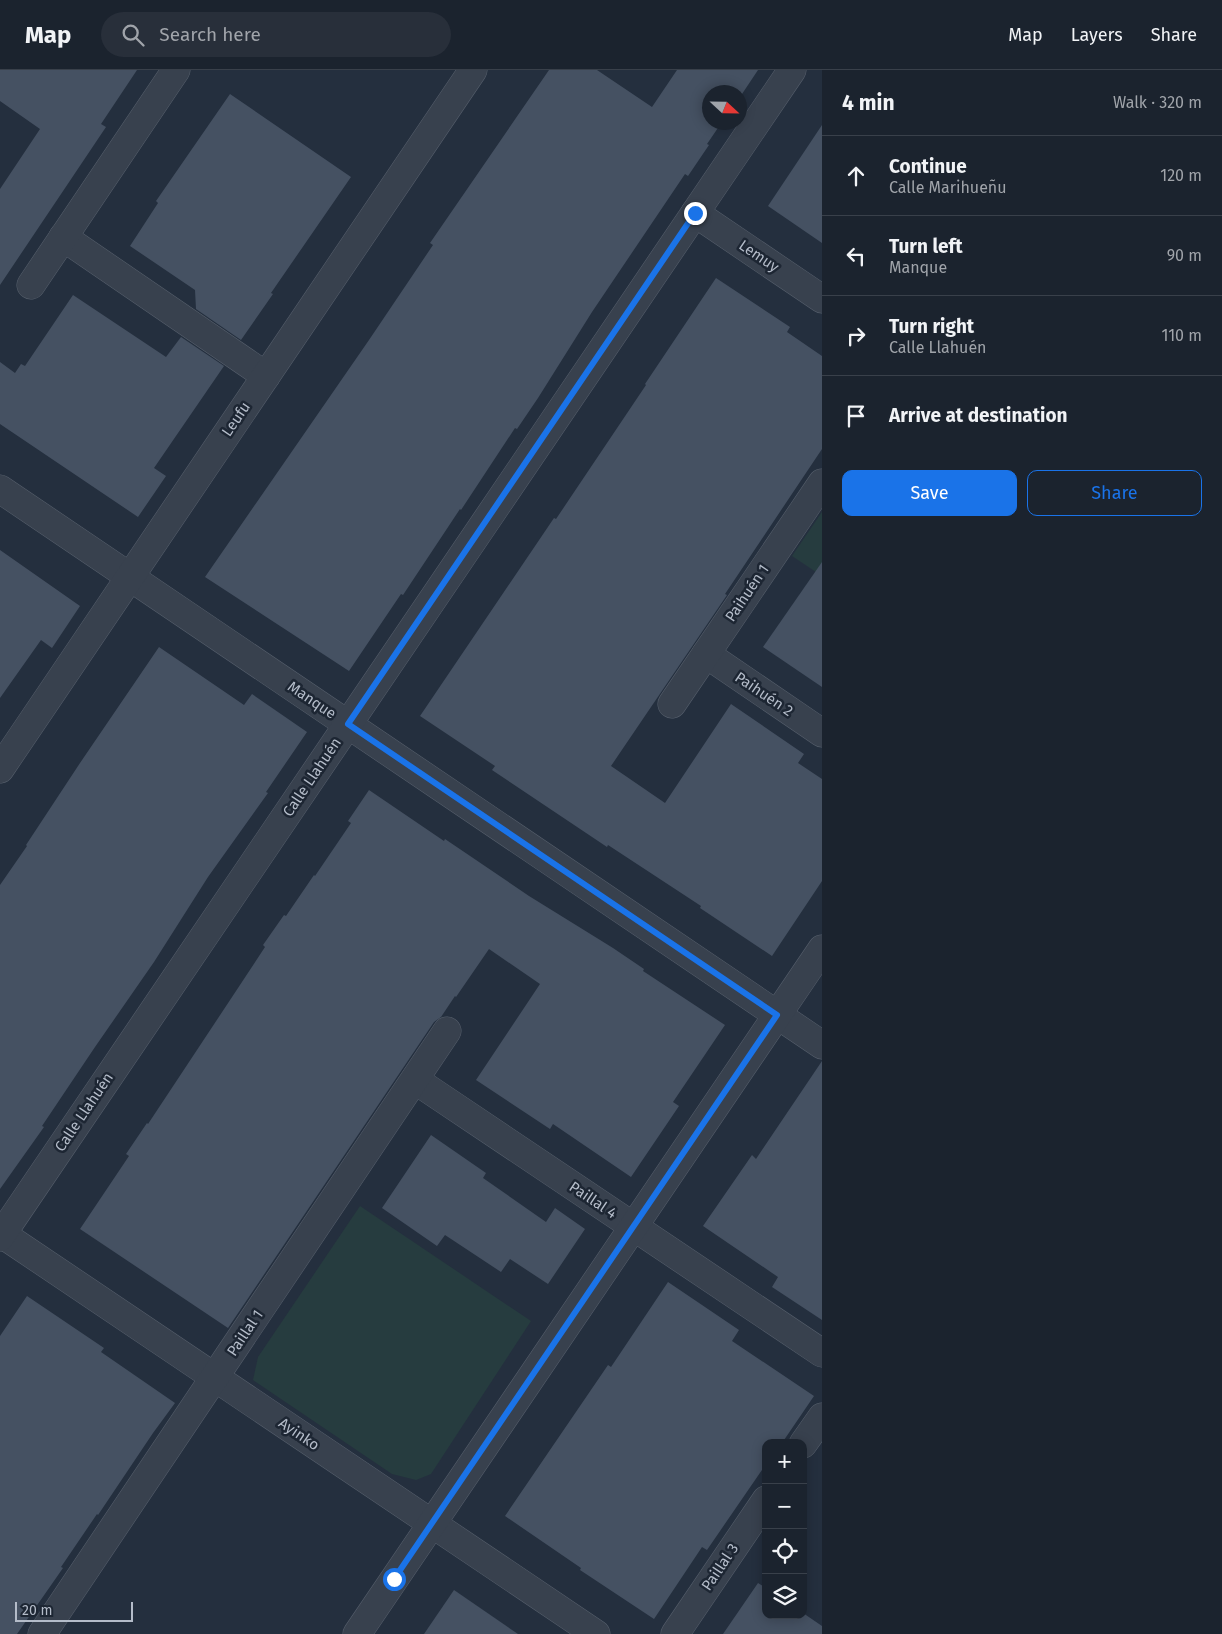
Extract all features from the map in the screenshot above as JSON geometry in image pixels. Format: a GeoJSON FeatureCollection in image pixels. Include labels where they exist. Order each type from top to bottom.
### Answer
{"type":"FeatureCollection","features":[{"type":"Feature","properties":{"kind":"street"},"geometry":{"type":"LineString","coordinates":[[31,285],[176,70]]}},
{"type":"Feature","properties":{"kind":"street","name":"Leufu"},"geometry":{"type":"LineString","coordinates":[[0,769],[473,70]]}},
{"type":"Feature","properties":{"kind":"street","name":"Calle Llahuén"},"geometry":{"type":"LineString","coordinates":[[1,1235],[792,70]]}},
{"type":"Feature","properties":{"kind":"street","name":"Lemuy"},"geometry":{"type":"LineString","coordinates":[[695,213],[822,299]]}},
{"type":"Feature","properties":{"kind":"street"},"geometry":{"type":"LineString","coordinates":[[63,237],[266,376]]}},
{"type":"Feature","properties":{"kind":"street","name":"Paihuén 1"},"geometry":{"type":"LineString","coordinates":[[672,704],[822,483]]}},
{"type":"Feature","properties":{"kind":"street","name":"Manque"},"geometry":{"type":"LineString","coordinates":[[0,489],[822,1045]]}},
{"type":"Feature","properties":{"kind":"street","name":"Paihuén 2"},"geometry":{"type":"LineString","coordinates":[[706,654],[822,733]]}},
{"type":"Feature","properties":{"kind":"street"},"geometry":{"type":"LineString","coordinates":[[356,1634],[822,950]]}},
{"type":"Feature","properties":{"kind":"street","name":"Paillal 1"},"geometry":{"type":"LineString","coordinates":[[42,1634],[447,1031]]}},
{"type":"Feature","properties":{"kind":"street","name":"Paillal 4"},"geometry":{"type":"LineString","coordinates":[[415,1080],[822,1353]]}},
{"type":"Feature","properties":{"kind":"street","name":"Ayinko"},"geometry":{"type":"LineString","coordinates":[[1,1235],[596,1634]]}},
{"type":"Feature","properties":{"kind":"street"},"geometry":{"type":"LineString","coordinates":[[806,1439],[822,1416]]}},
{"type":"Feature","properties":{"kind":"street","name":"Paillal 3"},"geometry":{"type":"LineString","coordinates":[[674,1634],[762,1506]]}},
{"type":"Feature","properties":{"kind":"green space"},"geometry":{"type":"Polygon","coordinates":[[[822,512],[822,576],[792,556],[822,512]]]}},
{"type":"Feature","properties":{"kind":"green space"},"geometry":{"type":"Polygon","coordinates":[[[360,1206],[531,1321],[431,1474],[416,1480],[392,1474],[253,1380],[258,1357],[360,1206]]]}},
{"type":"Feature","properties":{"kind":"building"},"geometry":{"type":"Polygon","coordinates":[[[0,70],[137,70],[101,124],[106,127],[0,285],[0,189],[40,129],[0,101],[0,70]]]}},
{"type":"Feature","properties":{"kind":"building"},"geometry":{"type":"Polygon","coordinates":[[[549,70],[597,70],[652,107],[677,70],[758,70],[747,86],[702,85],[702,130],[717,130],[707,144],[709,145],[688,176],[685,174],[592,312],[538,398],[517,429],[515,428],[403,595],[401,594],[349,671],[205,577],[433,245],[430,243],[549,70]]]}},
{"type":"Feature","properties":{"kind":"building"},"geometry":{"type":"Polygon","coordinates":[[[230,94],[351,177],[241,340],[196,309],[195,290],[130,246],[158,203],[156,201],[230,94]]]}},
{"type":"Feature","properties":{"kind":"building"},"geometry":{"type":"Polygon","coordinates":[[[822,125],[822,243],[768,206],[822,125]]]}},
{"type":"Feature","properties":{"kind":"building"},"geometry":{"type":"Polygon","coordinates":[[[716,278],[790,327],[787,332],[822,356],[822,449],[725,594],[727,595],[611,766],[665,803],[731,704],[804,754],[798,763],[822,779],[822,881],[772,956],[700,908],[701,906],[608,845],[607,847],[492,770],[495,766],[420,716],[554,518],[556,519],[716,278]]]}},
{"type":"Feature","properties":{"kind":"building"},"geometry":{"type":"Polygon","coordinates":[[[73,295],[166,357],[181,337],[224,366],[154,468],[166,476],[138,517],[0,424],[0,362],[15,373],[21,364],[25,366],[73,295]]]}},
{"type":"Feature","properties":{"kind":"building"},"geometry":{"type":"Polygon","coordinates":[[[0,550],[80,606],[52,648],[41,640],[0,698],[0,550]]]}},
{"type":"Feature","properties":{"kind":"building"},"geometry":{"type":"Polygon","coordinates":[[[822,562],[822,687],[763,647],[822,562]]]}},
{"type":"Feature","properties":{"kind":"building"},"geometry":{"type":"Polygon","coordinates":[[[159,647],[244,705],[252,694],[307,732],[266,792],[268,793],[208,877],[154,962],[42,1126],[44,1127],[0,1189],[0,885],[159,647]]]}},
{"type":"Feature","properties":{"kind":"building"},"geometry":{"type":"Polygon","coordinates":[[[369,790],[444,841],[445,839],[529,896],[613,948],[644,969],[643,971],[725,1025],[673,1102],[679,1106],[631,1177],[553,1124],[550,1129],[476,1080],[540,984],[489,949],[441,1017],[434,1022],[228,1328],[80,1229],[129,1156],[126,1154],[148,1124],[265,947],[263,945],[315,876],[351,823],[348,821],[369,790]]]}},
{"type":"Feature","properties":{"kind":"building"},"geometry":{"type":"Polygon","coordinates":[[[822,1061],[822,1320],[772,1287],[778,1277],[703,1226],[752,1155],[756,1159],[822,1061]]]}},
{"type":"Feature","properties":{"kind":"building"},"geometry":{"type":"Polygon","coordinates":[[[431,1135],[486,1173],[483,1178],[546,1222],[555,1208],[585,1229],[548,1284],[510,1259],[501,1272],[445,1235],[437,1246],[382,1208],[431,1135]]]}},
{"type":"Feature","properties":{"kind":"building"},"geometry":{"type":"Polygon","coordinates":[[[668,1282],[739,1330],[732,1341],[814,1396],[785,1439],[762,1439],[762,1470],[707,1550],[702,1547],[654,1619],[580,1570],[581,1568],[505,1516],[608,1365],[611,1367],[668,1282]]]}},
{"type":"Feature","properties":{"kind":"building"},"geometry":{"type":"Polygon","coordinates":[[[27,1296],[104,1348],[101,1352],[175,1403],[97,1514],[61,1567],[63,1568],[17,1634],[0,1634],[0,1336],[27,1296]]]}},
{"type":"Feature","properties":{"kind":"building"},"geometry":{"type":"Polygon","coordinates":[[[758,1583],[762,1586],[762,1619],[807,1619],[807,1616],[822,1626],[822,1634],[723,1634],[758,1583]]]}},
{"type":"Feature","properties":{"kind":"building"},"geometry":{"type":"Polygon","coordinates":[[[454,1590],[518,1634],[424,1634],[454,1590]]]}},
{"type":"Feature","properties":{"kind":"route"},"geometry":{"type":"LineString","coordinates":[[394,1579],[777,1015],[348,724],[695,213]]}}]}
